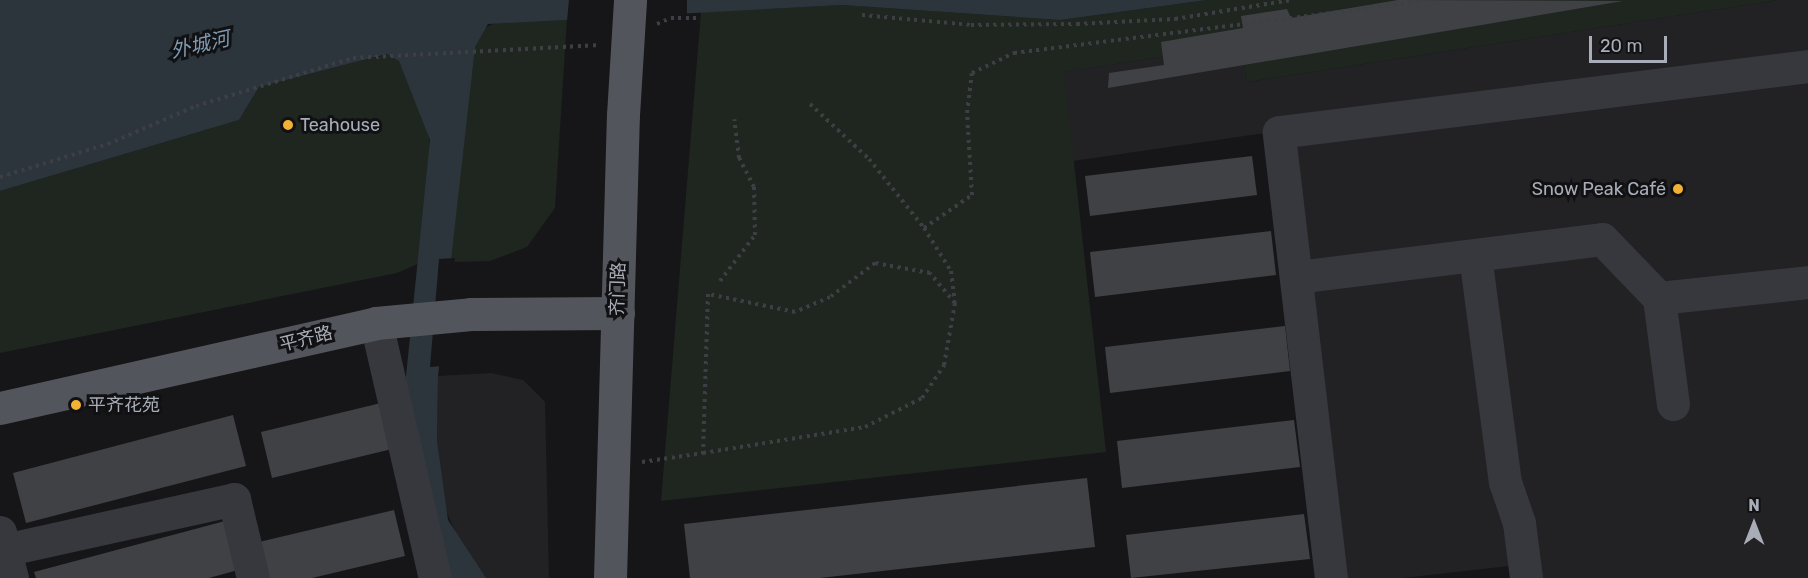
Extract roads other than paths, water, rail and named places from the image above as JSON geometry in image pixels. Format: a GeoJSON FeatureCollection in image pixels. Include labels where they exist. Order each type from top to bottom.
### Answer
{"type":"FeatureCollection","features":[{"type":"Feature","properties":{"kind":"main road","name":"齐门路"},"geometry":{"type":"LineString","coordinates":[[610,578],[615,467],[623,115],[630,0]]}},
{"type":"Feature","properties":{"kind":"main road","name":"平齐路"},"geometry":{"type":"LineString","coordinates":[[0,408],[376,322],[471,314],[618,313]]}},
{"type":"Feature","properties":{"kind":"street"},"geometry":{"type":"LineString","coordinates":[[1331,578],[1279,132],[1808,66]]}},
{"type":"Feature","properties":{"kind":"street"},"geometry":{"type":"LineString","coordinates":[[1297,277],[1602,239],[1659,298],[1673,404]]}},
{"type":"Feature","properties":{"kind":"street"},"geometry":{"type":"LineString","coordinates":[[1475,255],[1505,482],[1519,523],[1526,578]]}},
{"type":"Feature","properties":{"kind":"street"},"geometry":{"type":"LineString","coordinates":[[1659,298],[1808,282]]}},
{"type":"Feature","properties":{"kind":"street"},"geometry":{"type":"LineString","coordinates":[[376,322],[435,578]]}},
{"type":"Feature","properties":{"kind":"street"},"geometry":{"type":"LineString","coordinates":[[4,553],[234,499],[244,576]]}},
{"type":"Feature","properties":{"kind":"water","name":"外城河"},"geometry":{"type":"Polygon","coordinates":[[[0,0],[1207,0],[1060,20],[842,5],[488,24],[475,47],[438,376],[437,441],[448,520],[486,578],[440,578],[405,386],[430,140],[399,61],[387,54],[259,87],[239,120],[0,191],[0,0]]]}},
{"type":"Feature","properties":{"kind":"place","name":"Teahouse"},"geometry":{"type":"Point","coordinates":[288,125]}},
{"type":"Feature","properties":{"kind":"place","name":"Snow Peak Café"},"geometry":{"type":"Point","coordinates":[1678,189]}},
{"type":"Feature","properties":{"kind":"place","name":"平齐花苑"},"geometry":{"type":"Point","coordinates":[76,405]}}]}
